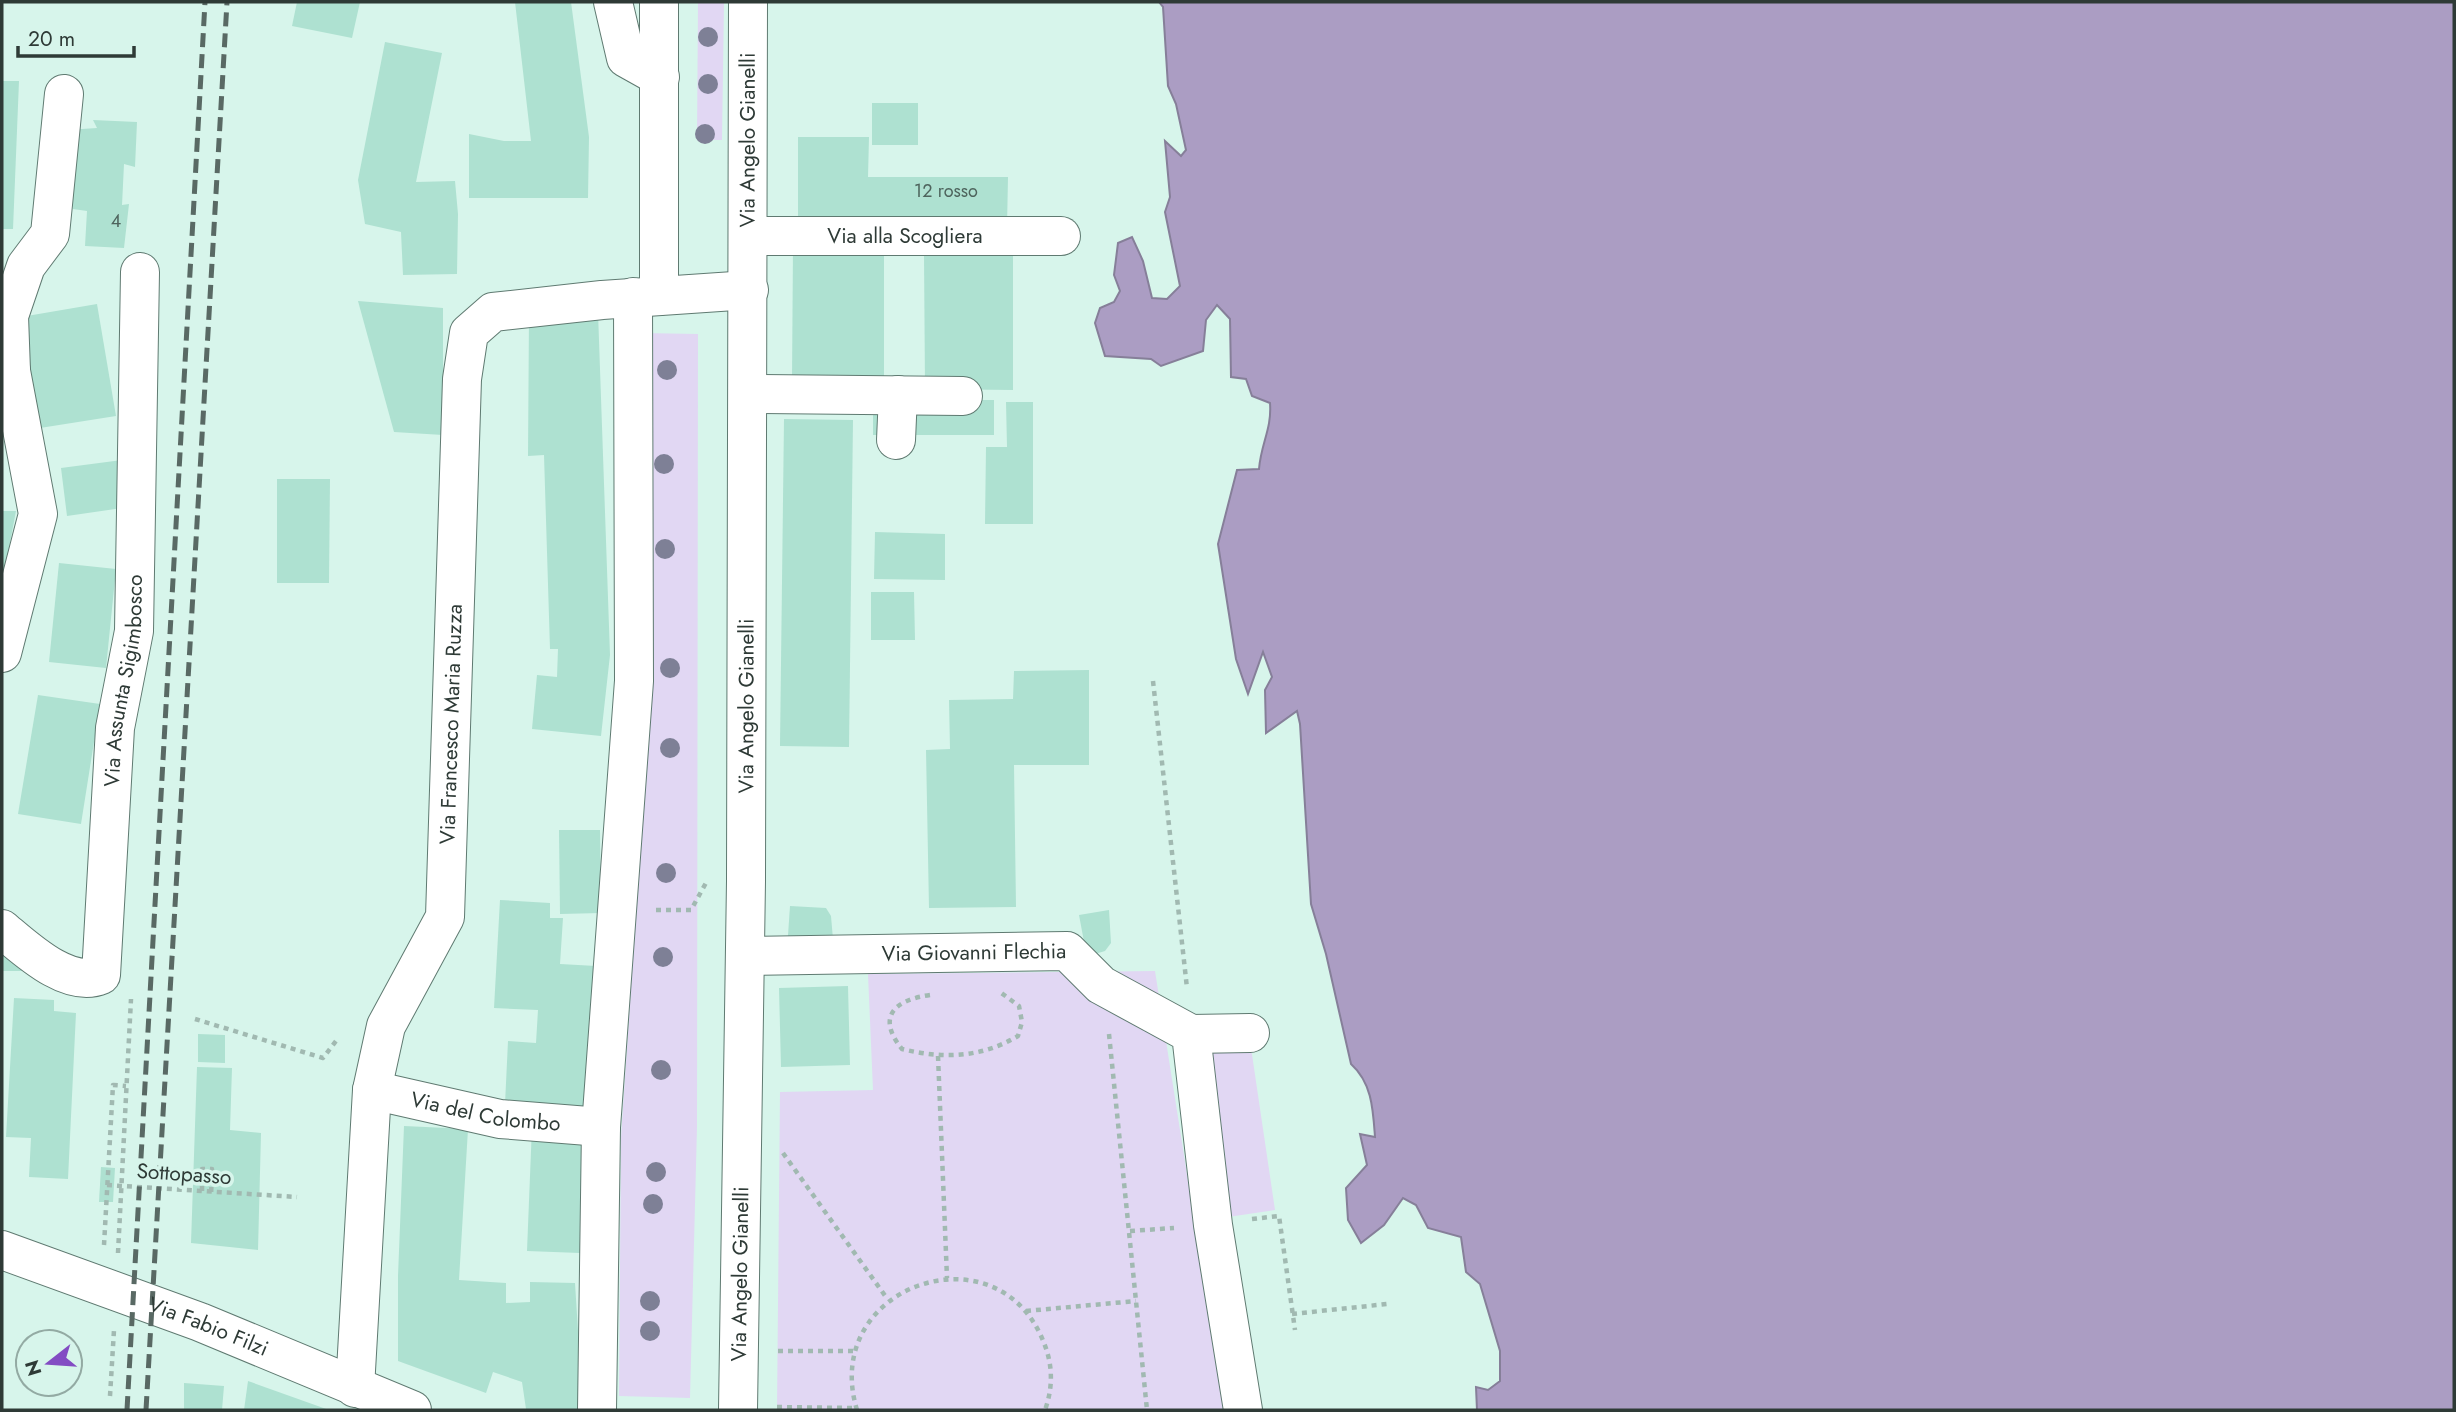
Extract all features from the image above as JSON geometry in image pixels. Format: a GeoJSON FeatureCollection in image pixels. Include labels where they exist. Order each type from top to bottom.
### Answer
{"type":"FeatureCollection","features":[{"type":"Feature","properties":{"kind":"street"},"geometry":{"type":"LineString","coordinates":[[613,2],[626,58],[660,77]]}},
{"type":"Feature","properties":{"kind":"street"},"geometry":{"type":"LineString","coordinates":[[597,1410],[601,1127],[634,681],[646,296],[660,77],[659,2]]}},
{"type":"Feature","properties":{"kind":"street","name":"Via Angelo Gianelli"},"geometry":{"type":"LineString","coordinates":[[738,1409],[746,956],[750,394],[748,2]]}},
{"type":"Feature","properties":{"kind":"street"},"geometry":{"type":"LineString","coordinates":[[2,653],[7,603],[38,514],[6,371],[9,316],[26,266],[51,234],[64,94]]}},
{"type":"Feature","properties":{"kind":"street","name":"Via alla Scogliera"},"geometry":{"type":"LineString","coordinates":[[749,236],[1061,236]]}},
{"type":"Feature","properties":{"kind":"street","name":"Via Assunta Sigimbosco"},"geometry":{"type":"LineString","coordinates":[[2,929],[48,967],[92,979],[101,975],[115,728],[134,631],[140,272]]}},
{"type":"Feature","properties":{"kind":"street","name":"Via Francesco Maria Ruzza"},"geometry":{"type":"LineString","coordinates":[[355,1388],[372,1090],[386,1026],[445,917],[462,379],[469,333],[493,312],[646,296],[749,290]]}},
{"type":"Feature","properties":{"kind":"street"},"geometry":{"type":"LineString","coordinates":[[750,394],[963,396]]}},
{"type":"Feature","properties":{"kind":"street"},"geometry":{"type":"LineString","coordinates":[[896,440],[898,395]]}},
{"type":"Feature","properties":{"kind":"street","name":"Via Giovanni Flechia"},"geometry":{"type":"LineString","coordinates":[[746,956],[1068,951],[1101,985],[1191,1034]]}},
{"type":"Feature","properties":{"kind":"street"},"geometry":{"type":"LineString","coordinates":[[1243,1410],[1213,1225],[1191,1034],[1250,1033]]}},
{"type":"Feature","properties":{"kind":"street","name":"Via del Colombo"},"geometry":{"type":"LineString","coordinates":[[372,1090],[500,1119],[601,1127]]}},
{"type":"Feature","properties":{"kind":"street","name":"Via Fabio Filzi"},"geometry":{"type":"LineString","coordinates":[[2,1250],[200,1322],[412,1410]]}},
{"type":"Feature","properties":{"kind":"path"},"geometry":{"type":"LineString","coordinates":[[1153,681],[1191,1034]]}},
{"type":"Feature","properties":{"kind":"path"},"geometry":{"type":"LineString","coordinates":[[617,909],[691,910],[705,881],[746,881]]}},
{"type":"Feature","properties":{"kind":"path"},"geometry":{"type":"LineString","coordinates":[[998,952],[999,992]]}},
{"type":"Feature","properties":{"kind":"path"},"geometry":{"type":"LineString","coordinates":[[1101,985],[1113,1062],[1147,1410]]}},
{"type":"Feature","properties":{"kind":"path"},"geometry":{"type":"LineString","coordinates":[[117,1263],[131,989]]}},
{"type":"Feature","properties":{"kind":"path"},"geometry":{"type":"LineString","coordinates":[[939,994],[905,1001],[891,1012],[888,1024],[891,1036],[902,1049],[952,1057],[984,1051],[1018,1036],[1022,1022],[1020,1006],[999,992],[987,992]]}},
{"type":"Feature","properties":{"kind":"path"},"geometry":{"type":"LineString","coordinates":[[195,1019],[323,1059],[336,1041]]}},
{"type":"Feature","properties":{"kind":"path"},"geometry":{"type":"LineString","coordinates":[[938,1056],[947,1278]]}},
{"type":"Feature","properties":{"kind":"path"},"geometry":{"type":"LineString","coordinates":[[104,1258],[113,1085],[126,1086]]}},
{"type":"Feature","properties":{"kind":"path"},"geometry":{"type":"LineString","coordinates":[[779,1148],[886,1297]]}},
{"type":"Feature","properties":{"kind":"path"},"geometry":{"type":"LineString","coordinates":[[202,1191],[202,1169],[212,1169],[211,1197]]}},
{"type":"Feature","properties":{"kind":"path","name":"Sottopasso"},"geometry":{"type":"LineString","coordinates":[[107,1185],[297,1197]]}},
{"type":"Feature","properties":{"kind":"path"},"geometry":{"type":"LineString","coordinates":[[1213,1225],[1279,1216],[1295,1330]]}},
{"type":"Feature","properties":{"kind":"path"},"geometry":{"type":"LineString","coordinates":[[738,1409],[857,1409],[851,1391],[855,1350],[870,1319],[885,1303],[914,1284],[947,1278],[981,1282],[998,1290],[1026,1311],[1037,1326],[1050,1359],[1051,1394],[1045,1410]]}},
{"type":"Feature","properties":{"kind":"path"},"geometry":{"type":"LineString","coordinates":[[1026,1311],[1136,1301]]}},
{"type":"Feature","properties":{"kind":"path"},"geometry":{"type":"LineString","coordinates":[[1292,1314],[1387,1304]]}},
{"type":"Feature","properties":{"kind":"path"},"geometry":{"type":"LineString","coordinates":[[110,1396],[114,1317]]}},
{"type":"Feature","properties":{"kind":"path"},"geometry":{"type":"LineString","coordinates":[[739,1351],[855,1350]]}},
{"type":"Feature","properties":{"kind":"shaded area"},"geometry":{"type":"Polygon","coordinates":[[[698,2],[724,2],[722,140],[697,140],[698,2]]]}},
{"type":"Feature","properties":{"kind":"shaded area"},"geometry":{"type":"Polygon","coordinates":[[[1159,2],[2454,2],[2454,1410],[1477,1410],[1476,1387],[1488,1390],[1500,1381],[1500,1351],[1480,1284],[1466,1272],[1461,1237],[1428,1228],[1416,1205],[1403,1198],[1384,1225],[1361,1243],[1348,1220],[1346,1188],[1367,1165],[1360,1134],[1375,1137],[1373,1116],[1367,1088],[1351,1064],[1326,954],[1311,904],[1300,724],[1297,711],[1266,733],[1265,690],[1272,677],[1263,652],[1248,694],[1236,659],[1218,544],[1237,470],[1259,469],[1270,403],[1252,396],[1246,379],[1231,377],[1230,319],[1217,305],[1206,320],[1203,351],[1161,366],[1151,359],[1105,356],[1095,323],[1100,308],[1114,302],[1120,291],[1114,275],[1118,243],[1132,237],[1143,261],[1152,298],[1167,299],[1180,286],[1165,212],[1170,197],[1165,141],[1181,156],[1186,150],[1176,104],[1168,86],[1163,7],[1159,2]]]}},
{"type":"Feature","properties":{"kind":"shaded area"},"geometry":{"type":"Polygon","coordinates":[[[641,333],[698,334],[697,1127],[690,1398],[619,1396],[621,1137],[648,735],[641,333]]]}},
{"type":"Feature","properties":{"kind":"shaded area"},"geometry":{"type":"Polygon","coordinates":[[[1155,971],[1224,1410],[777,1410],[780,1092],[873,1090],[868,974],[1155,971]]]}},
{"type":"Feature","properties":{"kind":"shaded area"},"geometry":{"type":"Polygon","coordinates":[[[1250,1041],[1275,1210],[1228,1217],[1203,1048],[1250,1041]]]}},
{"type":"Feature","properties":{"kind":"building"},"geometry":{"type":"Polygon","coordinates":[[[297,2],[360,2],[352,38],[292,26],[297,2]]]}},
{"type":"Feature","properties":{"kind":"building"},"geometry":{"type":"Polygon","coordinates":[[[515,2],[571,2],[589,137],[588,198],[469,198],[469,134],[504,141],[531,141],[515,2]]]}},
{"type":"Feature","properties":{"kind":"building"},"geometry":{"type":"Polygon","coordinates":[[[385,42],[442,53],[416,182],[455,181],[458,214],[457,274],[403,275],[401,232],[365,224],[358,180],[385,42]]]}},
{"type":"Feature","properties":{"kind":"building"},"geometry":{"type":"Polygon","coordinates":[[[2,81],[19,81],[13,229],[2,229],[2,81]]]}},
{"type":"Feature","properties":{"kind":"building"},"geometry":{"type":"Polygon","coordinates":[[[872,103],[918,103],[918,145],[872,145],[872,103]]]}},
{"type":"Feature","properties":{"kind":"building"},"geometry":{"type":"Polygon","coordinates":[[[93,120],[137,122],[135,167],[124,164],[122,205],[129,204],[124,248],[85,246],[87,211],[73,209],[67,130],[97,128],[93,120]]]}},
{"type":"Feature","properties":{"kind":"building"},"geometry":{"type":"Polygon","coordinates":[[[798,137],[869,137],[868,177],[1008,177],[1007,227],[798,234],[798,137]]]}},
{"type":"Feature","properties":{"kind":"building"},"geometry":{"type":"Polygon","coordinates":[[[793,245],[884,245],[884,382],[792,382],[793,245]]]}},
{"type":"Feature","properties":{"kind":"building"},"geometry":{"type":"Polygon","coordinates":[[[924,254],[1013,254],[1013,390],[925,389],[924,254]]]}},
{"type":"Feature","properties":{"kind":"building"},"geometry":{"type":"Polygon","coordinates":[[[358,301],[443,308],[443,435],[394,432],[358,301]]]}},
{"type":"Feature","properties":{"kind":"building"},"geometry":{"type":"Polygon","coordinates":[[[97,304],[116,416],[40,428],[21,317],[97,304]]]}},
{"type":"Feature","properties":{"kind":"building"},"geometry":{"type":"Polygon","coordinates":[[[598,312],[610,655],[601,736],[532,729],[537,675],[557,677],[558,649],[550,649],[544,455],[528,456],[529,314],[598,312]]]}},
{"type":"Feature","properties":{"kind":"building"},"geometry":{"type":"Polygon","coordinates":[[[873,400],[994,400],[994,435],[873,435],[873,400]]]}},
{"type":"Feature","properties":{"kind":"building"},"geometry":{"type":"Polygon","coordinates":[[[1006,402],[1033,402],[1033,524],[985,524],[986,447],[1007,447],[1006,402]]]}},
{"type":"Feature","properties":{"kind":"building"},"geometry":{"type":"Polygon","coordinates":[[[784,419],[853,420],[849,747],[780,746],[784,419]]]}},
{"type":"Feature","properties":{"kind":"building"},"geometry":{"type":"Polygon","coordinates":[[[122,460],[129,507],[67,516],[61,468],[122,460]]]}},
{"type":"Feature","properties":{"kind":"building"},"geometry":{"type":"Polygon","coordinates":[[[277,479],[330,479],[329,583],[277,583],[277,479]]]}},
{"type":"Feature","properties":{"kind":"building"},"geometry":{"type":"Polygon","coordinates":[[[2,511],[16,511],[5,569],[2,568],[2,511]]]}},
{"type":"Feature","properties":{"kind":"building"},"geometry":{"type":"Polygon","coordinates":[[[875,532],[945,534],[945,580],[874,579],[875,532]]]}},
{"type":"Feature","properties":{"kind":"building"},"geometry":{"type":"Polygon","coordinates":[[[59,563],[116,569],[106,668],[49,662],[59,563]]]}},
{"type":"Feature","properties":{"kind":"building"},"geometry":{"type":"Polygon","coordinates":[[[871,592],[914,592],[915,640],[871,640],[871,592]]]}},
{"type":"Feature","properties":{"kind":"building"},"geometry":{"type":"Polygon","coordinates":[[[1089,670],[1089,765],[1014,765],[1016,907],[929,908],[926,750],[950,749],[949,700],[1013,699],[1014,671],[1089,670]]]}},
{"type":"Feature","properties":{"kind":"building"},"geometry":{"type":"Polygon","coordinates":[[[38,695],[100,704],[81,824],[18,814],[38,695]]]}},
{"type":"Feature","properties":{"kind":"building"},"geometry":{"type":"Polygon","coordinates":[[[559,830],[600,830],[601,913],[560,914],[559,830]]]}},
{"type":"Feature","properties":{"kind":"building"},"geometry":{"type":"Polygon","coordinates":[[[500,900],[550,903],[550,918],[563,918],[560,964],[596,966],[587,1108],[505,1104],[508,1041],[536,1043],[538,1010],[494,1008],[500,900]]]}},
{"type":"Feature","properties":{"kind":"building"},"geometry":{"type":"Polygon","coordinates":[[[790,906],[826,908],[831,916],[834,951],[787,950],[790,906]]]}},
{"type":"Feature","properties":{"kind":"building"},"geometry":{"type":"Polygon","coordinates":[[[1109,910],[1111,943],[1105,951],[1095,954],[1085,947],[1079,915],[1109,910]]]}},
{"type":"Feature","properties":{"kind":"building"},"geometry":{"type":"Polygon","coordinates":[[[2,948],[25,971],[2,971],[2,948]]]}},
{"type":"Feature","properties":{"kind":"building"},"geometry":{"type":"Polygon","coordinates":[[[848,986],[850,1065],[781,1067],[779,988],[848,986]]]}},
{"type":"Feature","properties":{"kind":"building"},"geometry":{"type":"Polygon","coordinates":[[[14,998],[54,1000],[54,1011],[76,1013],[68,1179],[29,1177],[31,1138],[6,1137],[14,998]]]}},
{"type":"Feature","properties":{"kind":"building"},"geometry":{"type":"Polygon","coordinates":[[[198,1034],[225,1035],[225,1063],[198,1062],[198,1034]]]}},
{"type":"Feature","properties":{"kind":"building"},"geometry":{"type":"Polygon","coordinates":[[[197,1067],[232,1068],[230,1130],[261,1133],[258,1250],[191,1243],[197,1067]]]}},
{"type":"Feature","properties":{"kind":"building"},"geometry":{"type":"Polygon","coordinates":[[[404,1126],[468,1129],[459,1280],[506,1283],[506,1303],[530,1302],[530,1282],[575,1283],[583,1410],[526,1409],[522,1382],[493,1372],[486,1393],[398,1361],[398,1276],[404,1126]]]}},
{"type":"Feature","properties":{"kind":"building"},"geometry":{"type":"Polygon","coordinates":[[[532,1126],[585,1129],[580,1253],[527,1251],[532,1126]]]}},
{"type":"Feature","properties":{"kind":"building"},"geometry":{"type":"Polygon","coordinates":[[[101,1167],[115,1168],[113,1202],[99,1202],[101,1167]]]}},
{"type":"Feature","properties":{"kind":"building"},"geometry":{"type":"Polygon","coordinates":[[[248,1381],[329,1410],[244,1410],[248,1381]]]}},
{"type":"Feature","properties":{"kind":"building"},"geometry":{"type":"Polygon","coordinates":[[[184,1383],[224,1386],[222,1410],[184,1410],[184,1383]]]}},
{"type":"Feature","properties":{"kind":"railway"},"geometry":{"type":"LineString","coordinates":[[127,1410],[205,2]]}},
{"type":"Feature","properties":{"kind":"railway"},"geometry":{"type":"LineString","coordinates":[[146,1410],[227,2]]}}]}
